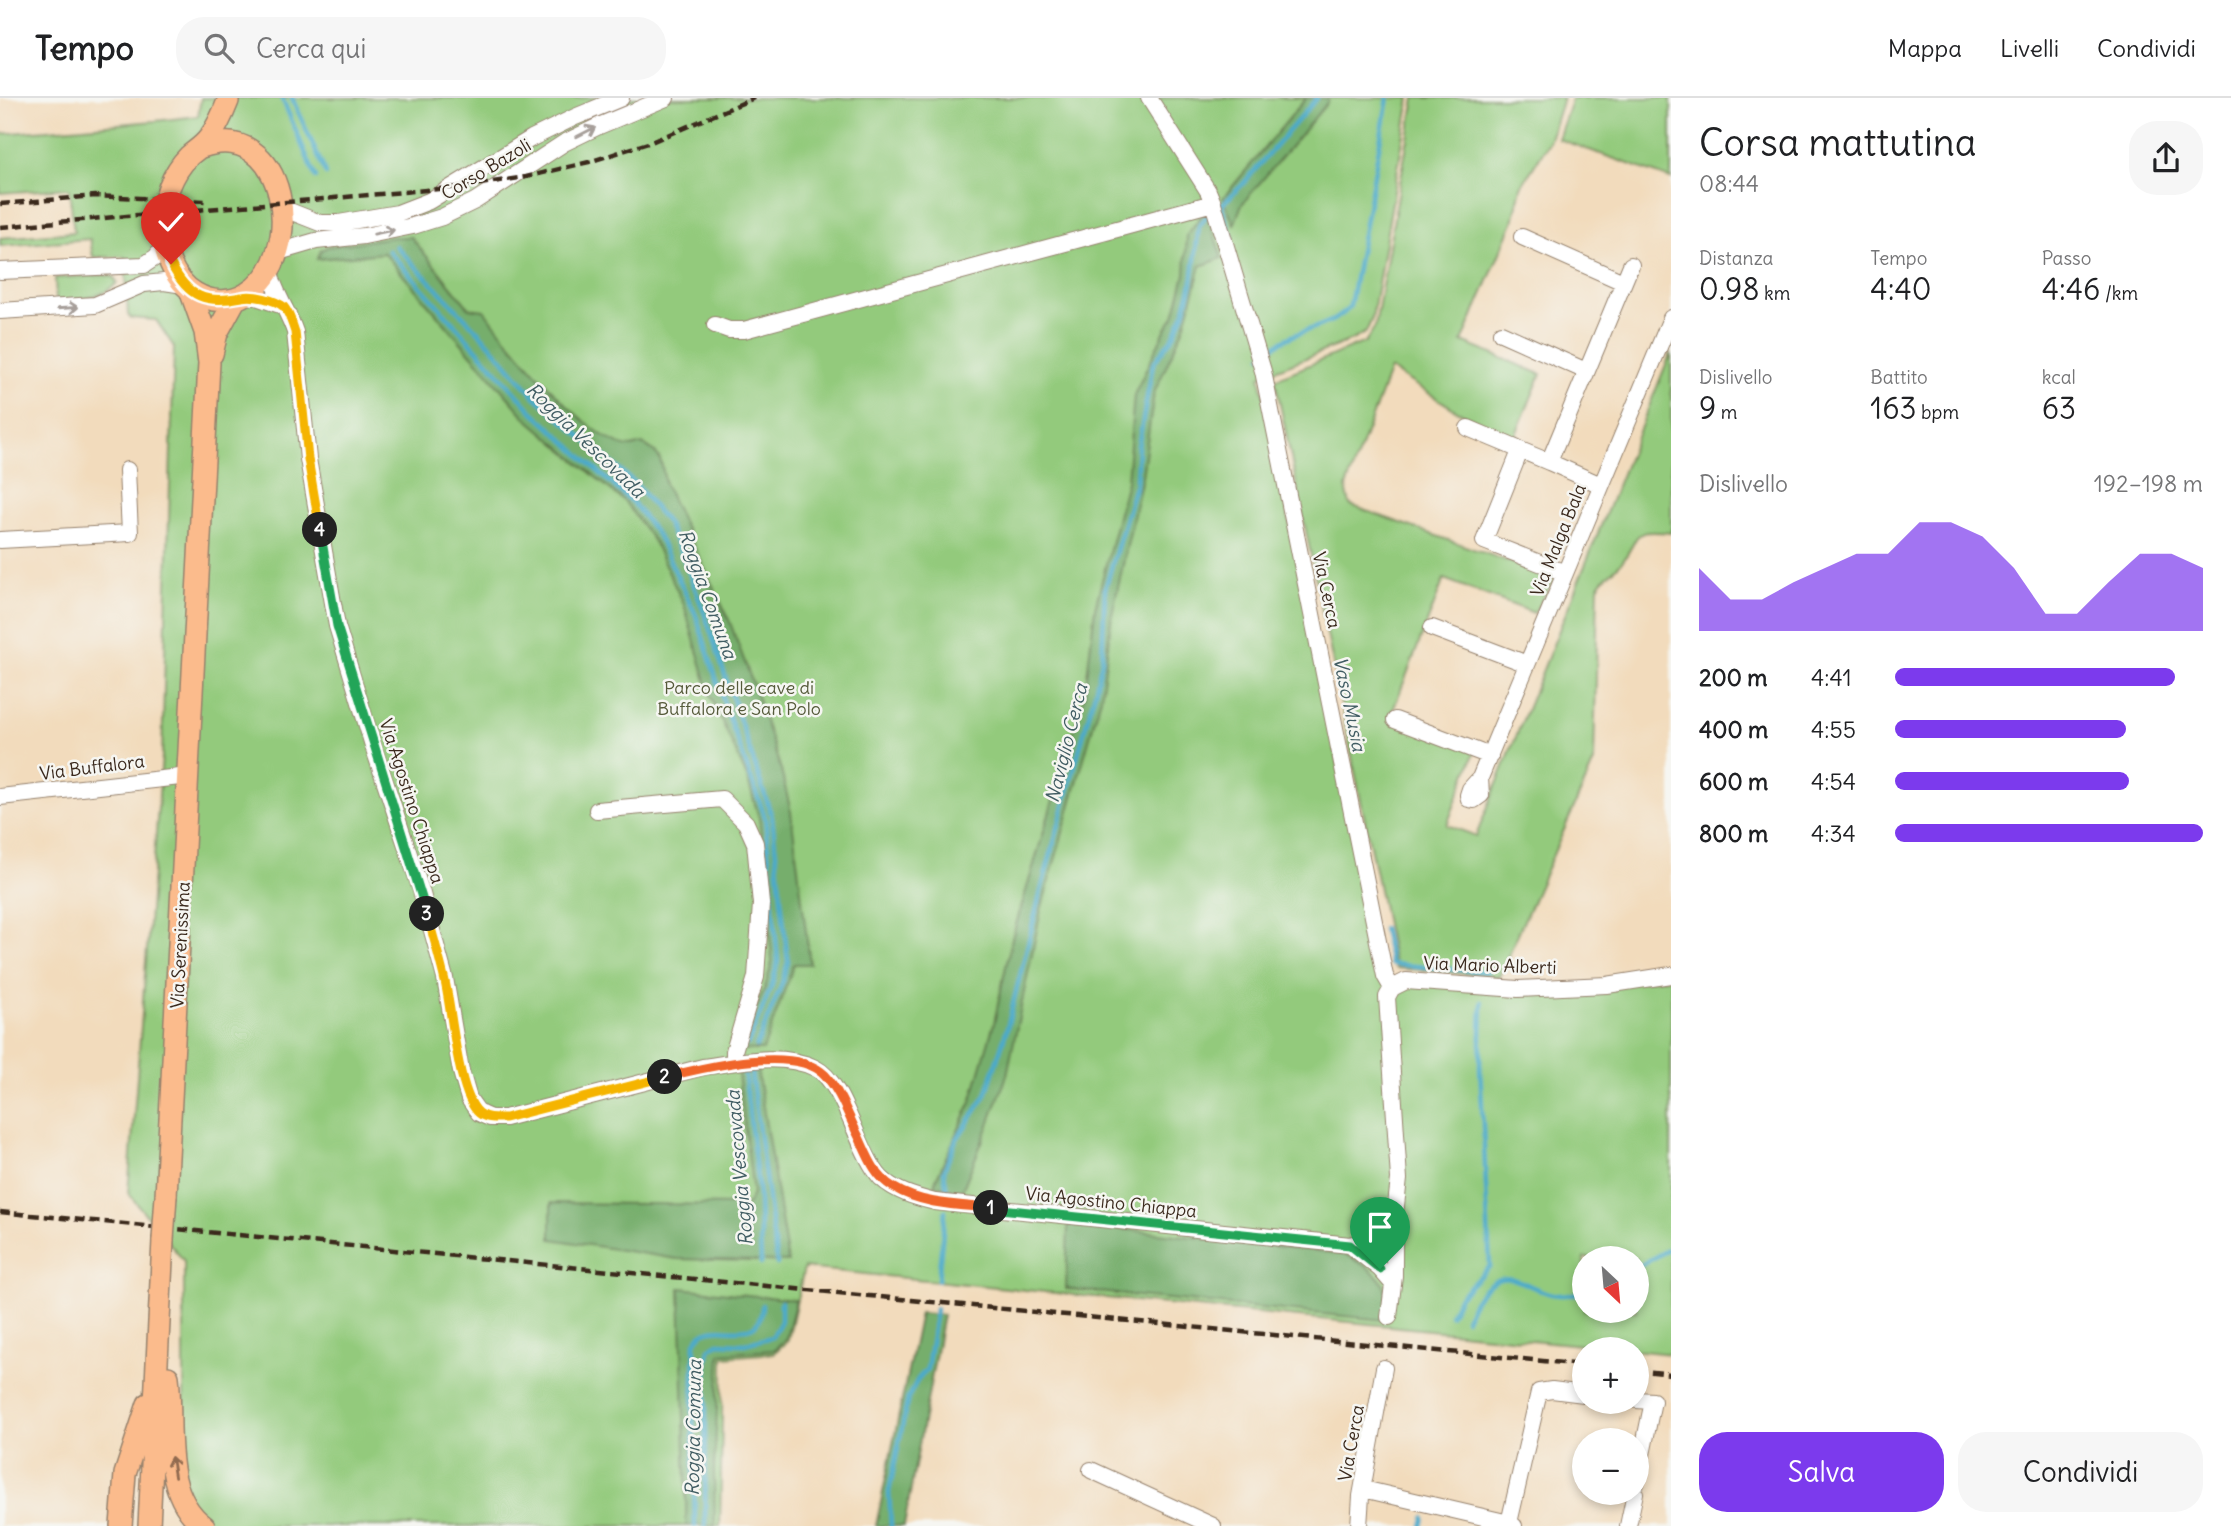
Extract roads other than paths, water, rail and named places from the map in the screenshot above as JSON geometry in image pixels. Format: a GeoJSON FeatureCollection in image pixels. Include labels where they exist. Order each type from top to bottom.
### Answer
{"type":"FeatureCollection","features":[{"type":"Feature","properties":{"kind":"main road","name":"Via Serenissima"},"geometry":{"type":"LineString","coordinates":[[149,1526],[209,363],[203,325],[187,287],[171,264],[164,246],[162,218],[168,191],[180,166],[202,147],[217,125],[228,99]]}},
{"type":"Feature","properties":{"kind":"main road","name":"Via Serenissima"},"geometry":{"type":"LineString","coordinates":[[209,363],[217,333],[239,298],[261,283],[270,272],[282,238],[282,208],[273,178],[257,155],[247,148],[235,125],[228,99]]}},
{"type":"Feature","properties":{"kind":"main road"},"geometry":{"type":"LineString","coordinates":[[202,147],[224,142],[247,148]]}},
{"type":"Feature","properties":{"kind":"main road"},"geometry":{"type":"LineString","coordinates":[[187,287],[212,300],[239,298]]}},
{"type":"Feature","properties":{"kind":"main road"},"geometry":{"type":"LineString","coordinates":[[159,1325],[168,1380],[172,1468],[178,1492],[187,1508],[204,1526]]}},
{"type":"Feature","properties":{"kind":"main road"},"geometry":{"type":"LineString","coordinates":[[121,1526],[125,1474],[156,1382]]}},
{"type":"Feature","properties":{"kind":"street","name":"Corso Bazoli"},"geometry":{"type":"LineString","coordinates":[[282,208],[320,222],[339,223],[398,213],[429,201],[532,138],[621,98]]}},
{"type":"Feature","properties":{"kind":"street","name":"Corso Bazoli"},"geometry":{"type":"LineString","coordinates":[[278,251],[316,241],[363,236],[413,226],[442,217],[475,201],[564,143],[666,98]]}},
{"type":"Feature","properties":{"kind":"street","name":"Via Cerca"},"geometry":{"type":"LineString","coordinates":[[1149,98],[1208,191],[1263,371],[1385,976],[1392,988],[1387,997],[1399,1179],[1389,1317]]}},
{"type":"Feature","properties":{"kind":"street"},"geometry":{"type":"LineString","coordinates":[[715,325],[729,330],[744,330],[1213,203]]}},
{"type":"Feature","properties":{"kind":"street"},"geometry":{"type":"LineString","coordinates":[[1522,237],[1623,282]]}},
{"type":"Feature","properties":{"kind":"street"},"geometry":{"type":"LineString","coordinates":[[0,271],[144,264],[156,257],[164,246]]}},
{"type":"Feature","properties":{"kind":"street"},"geometry":{"type":"LineString","coordinates":[[1549,462],[1631,265]]}},
{"type":"Feature","properties":{"kind":"street","name":"Via Agostino Chiappa"},"geometry":{"type":"LineString","coordinates":[[270,272],[277,295],[295,332],[308,459],[337,626],[421,890],[445,978],[461,1070],[469,1099],[479,1113],[490,1118],[505,1118],[703,1067],[734,1062],[789,1060],[818,1069],[833,1086],[880,1177],[892,1187],[935,1202],[1350,1245],[1378,1237],[1394,1223]]}},
{"type":"Feature","properties":{"kind":"street"},"geometry":{"type":"LineString","coordinates":[[0,310],[94,305],[144,284],[164,282],[187,287]]}},
{"type":"Feature","properties":{"kind":"street"},"geometry":{"type":"LineString","coordinates":[[239,298],[257,298],[283,306]]}},
{"type":"Feature","properties":{"kind":"street","name":"Via Malga Bala"},"geometry":{"type":"LineString","coordinates":[[1480,778],[1671,318]]}},
{"type":"Feature","properties":{"kind":"street"},"geometry":{"type":"LineString","coordinates":[[1501,333],[1586,371]]}},
{"type":"Feature","properties":{"kind":"street"},"geometry":{"type":"LineString","coordinates":[[1468,428],[1601,485]]}},
{"type":"Feature","properties":{"kind":"street"},"geometry":{"type":"LineString","coordinates":[[1520,451],[1484,541],[1565,573]]}},
{"type":"Feature","properties":{"kind":"street"},"geometry":{"type":"LineString","coordinates":[[0,540],[130,533],[127,470]]}},
{"type":"Feature","properties":{"kind":"street"},"geometry":{"type":"LineString","coordinates":[[1432,628],[1527,664]]}},
{"type":"Feature","properties":{"kind":"street"},"geometry":{"type":"LineString","coordinates":[[1395,720],[1490,756]]}},
{"type":"Feature","properties":{"kind":"street","name":"Via Buffalora"},"geometry":{"type":"LineString","coordinates":[[0,797],[189,776]]}},
{"type":"Feature","properties":{"kind":"street"},"geometry":{"type":"LineString","coordinates":[[597,810],[722,799],[746,822],[755,844],[761,904],[756,977],[734,1051],[734,1062]]}},
{"type":"Feature","properties":{"kind":"street","name":"Via Mario Alberti"},"geometry":{"type":"LineString","coordinates":[[1392,988],[1406,981],[1518,989],[1607,985],[1671,975]]}},
{"type":"Feature","properties":{"kind":"street"},"geometry":{"type":"LineString","coordinates":[[1350,1245],[1374,1263],[1393,1284]]}},
{"type":"Feature","properties":{"kind":"street","name":"Via Cerca"},"geometry":{"type":"LineString","coordinates":[[1359,1526],[1384,1368]]}},
{"type":"Feature","properties":{"kind":"street"},"geometry":{"type":"LineString","coordinates":[[1363,1489],[1512,1524],[1539,1392],[1552,1390],[1572,1392]]}},
{"type":"Feature","properties":{"kind":"street"},"geometry":{"type":"LineString","coordinates":[[1648,1428],[1653,1401],[1649,1401]]}},
{"type":"Feature","properties":{"kind":"street"},"geometry":{"type":"LineString","coordinates":[[1091,1470],[1204,1524]]}},
{"type":"Feature","properties":{"kind":"street"},"geometry":{"type":"LineString","coordinates":[[1628,1526],[1632,1505]]}},
{"type":"Feature","properties":{"kind":"waterway","name":"Roggia Vescovada"},"geometry":{"type":"LineString","coordinates":[[282,98],[316,178]]}},
{"type":"Feature","properties":{"kind":"waterway","name":"Roggia Comuna"},"geometry":{"type":"LineString","coordinates":[[292,98],[326,174]]}},
{"type":"Feature","properties":{"kind":"waterway","name":"Naviglio Cerca"},"geometry":{"type":"LineString","coordinates":[[1221,206],[1317,98]]}},
{"type":"Feature","properties":{"kind":"waterway","name":"Vaso Musia"},"geometry":{"type":"LineString","coordinates":[[1262,356],[1290,337],[1339,316],[1350,306],[1388,98]]}},
{"type":"Feature","properties":{"kind":"waterway","name":"Vaso Musia"},"geometry":{"type":"LineString","coordinates":[[1221,204],[1232,239]]}},
{"type":"Feature","properties":{"kind":"waterway","name":"Naviglio Cerca"},"geometry":{"type":"LineString","coordinates":[[947,1192],[944,1171],[955,1142],[986,1095],[1006,1032],[1095,692],[1102,660],[1105,589],[1136,483],[1138,447],[1153,364],[1174,335],[1184,313],[1192,283],[1199,226],[1208,215]]}},
{"type":"Feature","properties":{"kind":"waterway","name":"Roggia Comuna"},"geometry":{"type":"LineString","coordinates":[[396,246],[489,343],[534,396],[635,483],[667,523],[683,557],[772,817],[788,962],[756,1047]]}},
{"type":"Feature","properties":{"kind":"waterway","name":"Roggia Vescovada"},"geometry":{"type":"LineString","coordinates":[[389,251],[533,412],[634,504],[658,536],[696,615],[765,817],[778,961],[772,985],[748,1044]]}},
{"type":"Feature","properties":{"kind":"waterway","name":"Vaso Musia"},"geometry":{"type":"LineString","coordinates":[[1383,929],[1391,964],[1487,972]]}},
{"type":"Feature","properties":{"kind":"waterway","name":"Vaso Musia"},"geometry":{"type":"LineString","coordinates":[[1450,1315],[1460,1296],[1490,1266],[1480,1067],[1482,1002]]}},
{"type":"Feature","properties":{"kind":"waterway","name":"Roggia Comuna"},"geometry":{"type":"LineString","coordinates":[[750,1066],[777,1264]]}},
{"type":"Feature","properties":{"kind":"waterway","name":"Roggia Vescovada"},"geometry":{"type":"LineString","coordinates":[[744,1069],[759,1194],[761,1264]]}},
{"type":"Feature","properties":{"kind":"waterway","name":"Naviglio Cerca"},"geometry":{"type":"LineString","coordinates":[[938,1280],[945,1211]]}},
{"type":"Feature","properties":{"kind":"waterway","name":"Vaso Musia"},"geometry":{"type":"LineString","coordinates":[[1649,1261],[1671,1248]]}},
{"type":"Feature","properties":{"kind":"waterway","name":"Vaso Musia"},"geometry":{"type":"LineString","coordinates":[[1466,1319],[1478,1295],[1499,1279],[1516,1280],[1556,1295],[1572,1294]]}},
{"type":"Feature","properties":{"kind":"waterway","name":"Roggia Comuna"},"geometry":{"type":"LineString","coordinates":[[705,1526],[706,1367],[709,1349],[718,1343],[744,1344],[772,1337],[781,1321],[781,1302]]}},
{"type":"Feature","properties":{"kind":"waterway","name":"Roggia Vescovada"},"geometry":{"type":"LineString","coordinates":[[695,1526],[695,1342],[702,1333],[712,1330],[745,1330],[753,1327],[759,1319],[762,1305]]}},
{"type":"Feature","properties":{"kind":"waterway","name":"Naviglio Cerca"},"geometry":{"type":"LineString","coordinates":[[891,1526],[889,1492],[908,1398],[927,1369],[936,1309]]}},
{"type":"Feature","properties":{"kind":"waterway","name":"Vaso Musia"},"geometry":{"type":"LineString","coordinates":[[1422,1526],[1424,1518]]}},
{"type":"Feature","properties":{"kind":"railway"},"geometry":{"type":"LineString","coordinates":[[0,227],[461,187],[526,177],[589,162],[651,142],[754,98]]}},
{"type":"Feature","properties":{"kind":"railway"},"geometry":{"type":"LineString","coordinates":[[0,204],[95,196],[206,201]]}},
{"type":"Feature","properties":{"kind":"railway"},"geometry":{"type":"LineString","coordinates":[[0,1212],[1572,1364]]}},
{"type":"Feature","properties":{"kind":"railway"},"geometry":{"type":"LineString","coordinates":[[1649,1371],[1671,1374]]}},
{"type":"Feature","properties":{"kind":"park label","name":"Parco delle cave di Buffalora e San Polo"},"geometry":{"type":"Point","coordinates":[739,697]}}]}
